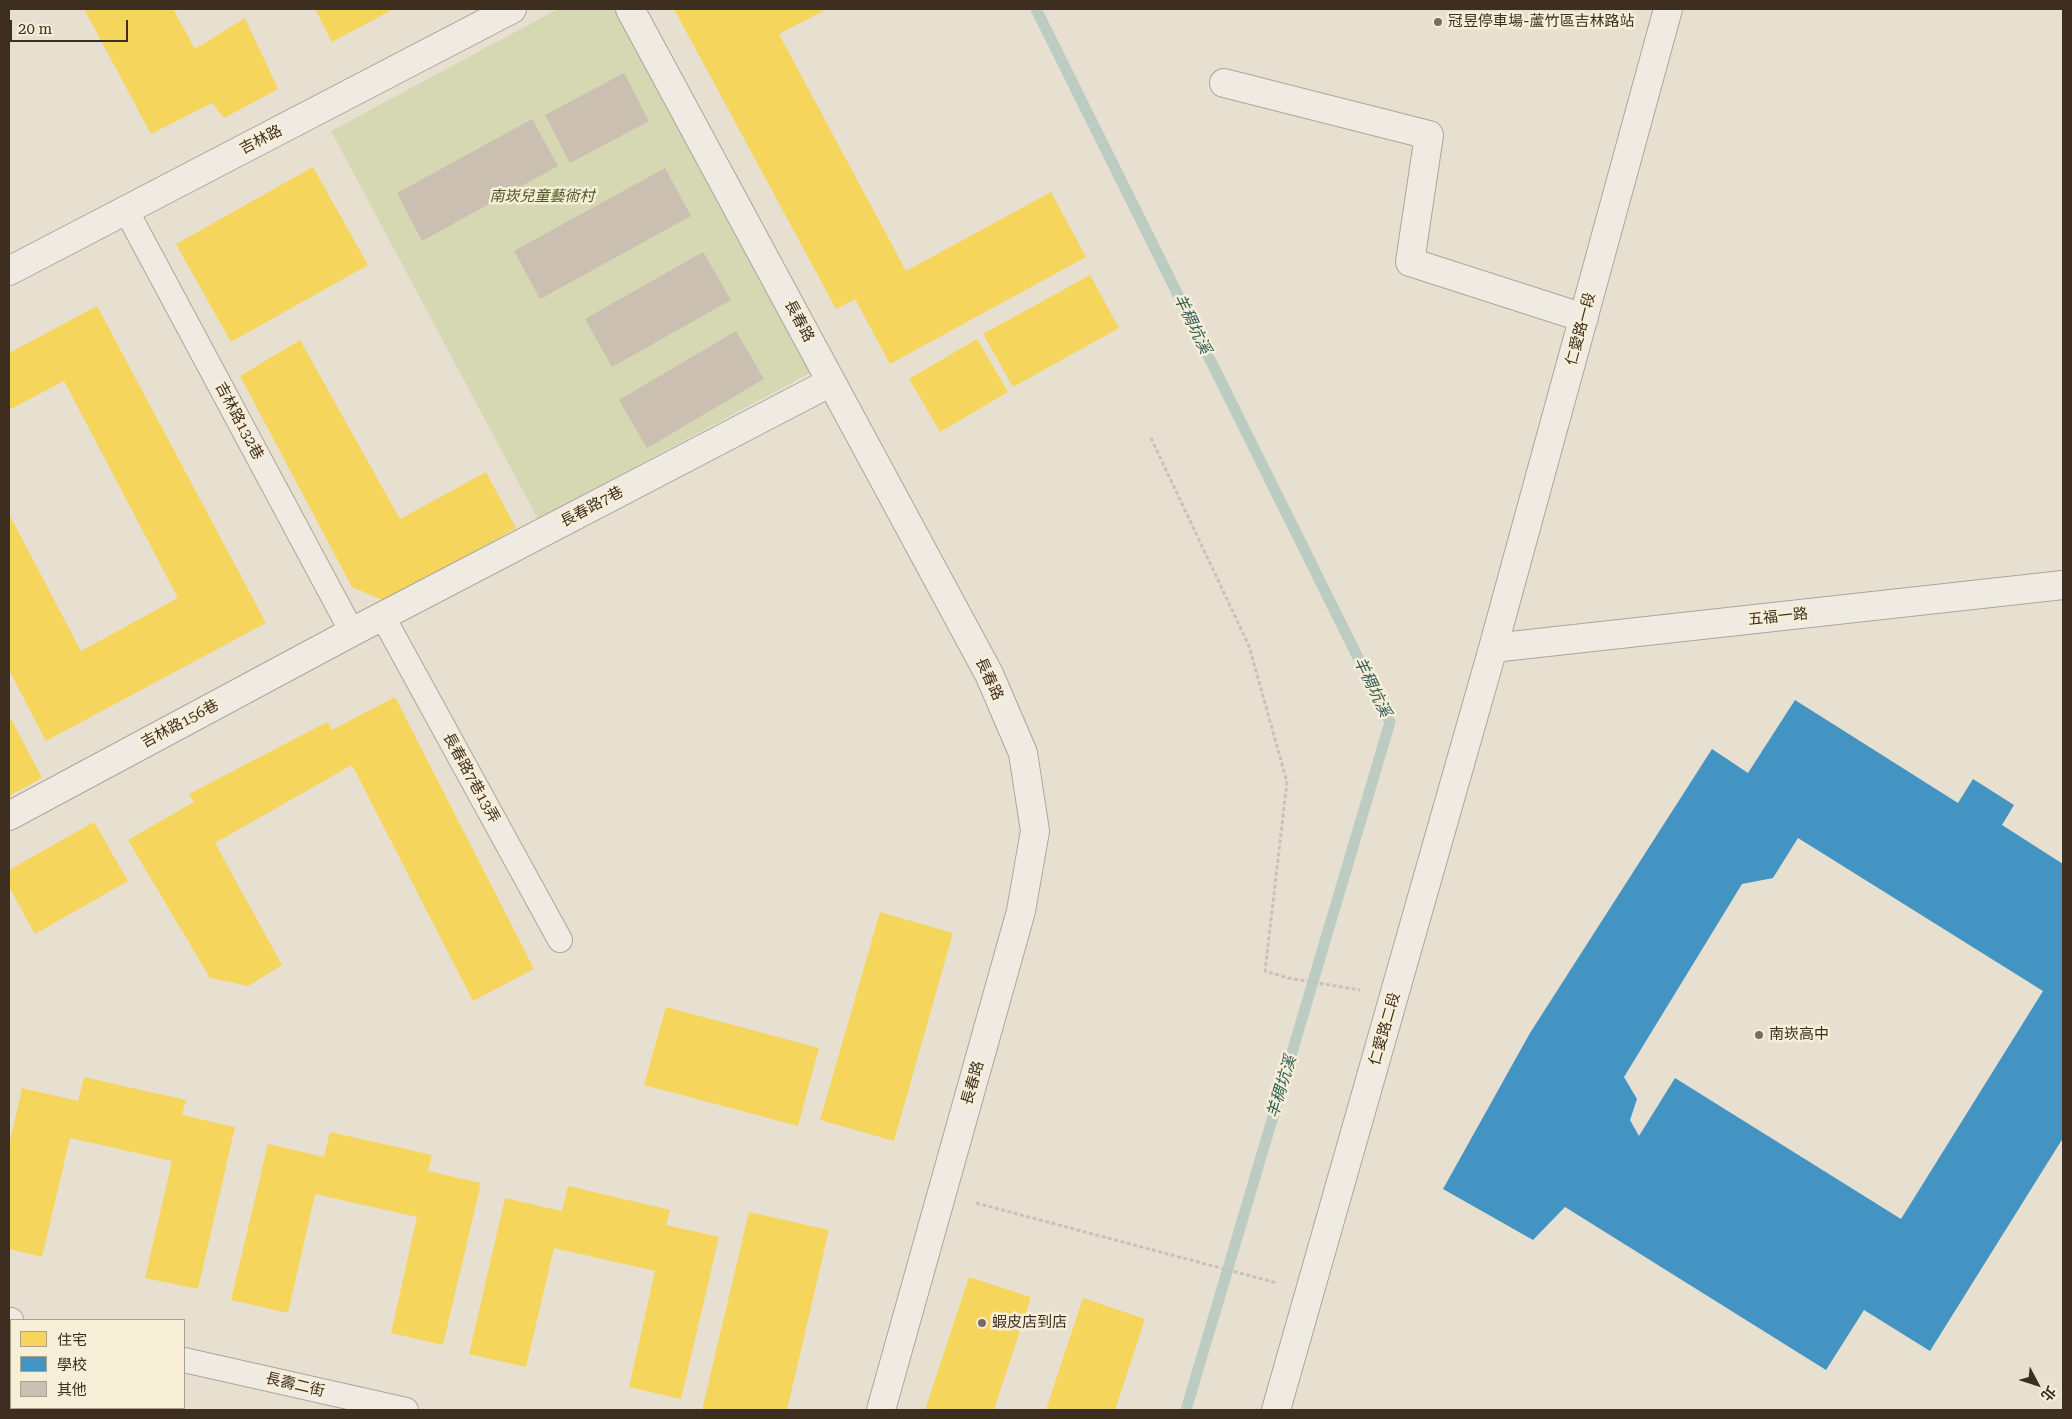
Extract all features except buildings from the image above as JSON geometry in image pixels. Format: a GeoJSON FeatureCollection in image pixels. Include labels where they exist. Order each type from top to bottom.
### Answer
{"type":"FeatureCollection","features":[{"type":"Feature","properties":{"kind":"street","name":"吉林路"},"geometry":{"type":"LineString","coordinates":[[9,271],[512,9]]}},
{"type":"Feature","properties":{"kind":"street","name":"長春路"},"geometry":{"type":"LineString","coordinates":[[630,9],[989,674],[1023,753],[1035,831],[1021,910],[881,1410]]}},
{"type":"Feature","properties":{"kind":"street","name":"仁愛路一段"},"geometry":{"type":"LineString","coordinates":[[1493,648],[1668,9]]}},
{"type":"Feature","properties":{"kind":"street"},"geometry":{"type":"LineString","coordinates":[[1224,83],[1429,135],[1410,262],[1584,318]]}},
{"type":"Feature","properties":{"kind":"street","name":"長春路7巷"},"geometry":{"type":"LineString","coordinates":[[352,632],[831,382]]}},
{"type":"Feature","properties":{"kind":"street","name":"五福一路"},"geometry":{"type":"LineString","coordinates":[[1493,648],[2063,585]]}},
{"type":"Feature","properties":{"kind":"street","name":"吉林路156巷"},"geometry":{"type":"LineString","coordinates":[[9,816],[352,632]]}},
{"type":"Feature","properties":{"kind":"street","name":"仁愛路二段"},"geometry":{"type":"LineString","coordinates":[[1276,1410],[1493,648]]}},
{"type":"Feature","properties":{"kind":"lane","name":"吉林路132巷"},"geometry":{"type":"LineString","coordinates":[[126,210],[352,632]]}},
{"type":"Feature","properties":{"kind":"lane","name":"長春路7巷13弄"},"geometry":{"type":"LineString","coordinates":[[383,616],[560,940]]}},
{"type":"Feature","properties":{"kind":"lane","name":"長壽二街"},"geometry":{"type":"LineString","coordinates":[[185,1360],[406,1410]]}},
{"type":"Feature","properties":{"kind":"path"},"geometry":{"type":"LineString","coordinates":[[1151,438],[1249,646],[1287,782],[1265,971],[1288,978],[1349,988]]}},
{"type":"Feature","properties":{"kind":"path"},"geometry":{"type":"LineString","coordinates":[[942,1194],[1253,1277]]}},
{"type":"Feature","properties":{"kind":"green space","name":"南崁兒童藝術村"},"geometry":{"type":"Polygon","coordinates":[[[558,9],[617,9],[810,373],[538,519],[331,131],[558,9]]]}},
{"type":"Feature","properties":{"kind":"waterway","name":"羊稠坑溪"},"geometry":{"type":"LineString","coordinates":[[1036,9],[1390,722],[1186,1410]]}},
{"type":"Feature","properties":{"kind":"place","name":"冠昱停車場-蘆竹區吉林路站"},"geometry":{"type":"Point","coordinates":[1438,22]}},
{"type":"Feature","properties":{"kind":"place","name":"南崁高中"},"geometry":{"type":"Point","coordinates":[1759,1035]}},
{"type":"Feature","properties":{"kind":"place","name":"蝦皮店到店"},"geometry":{"type":"Point","coordinates":[982,1323]}}]}
